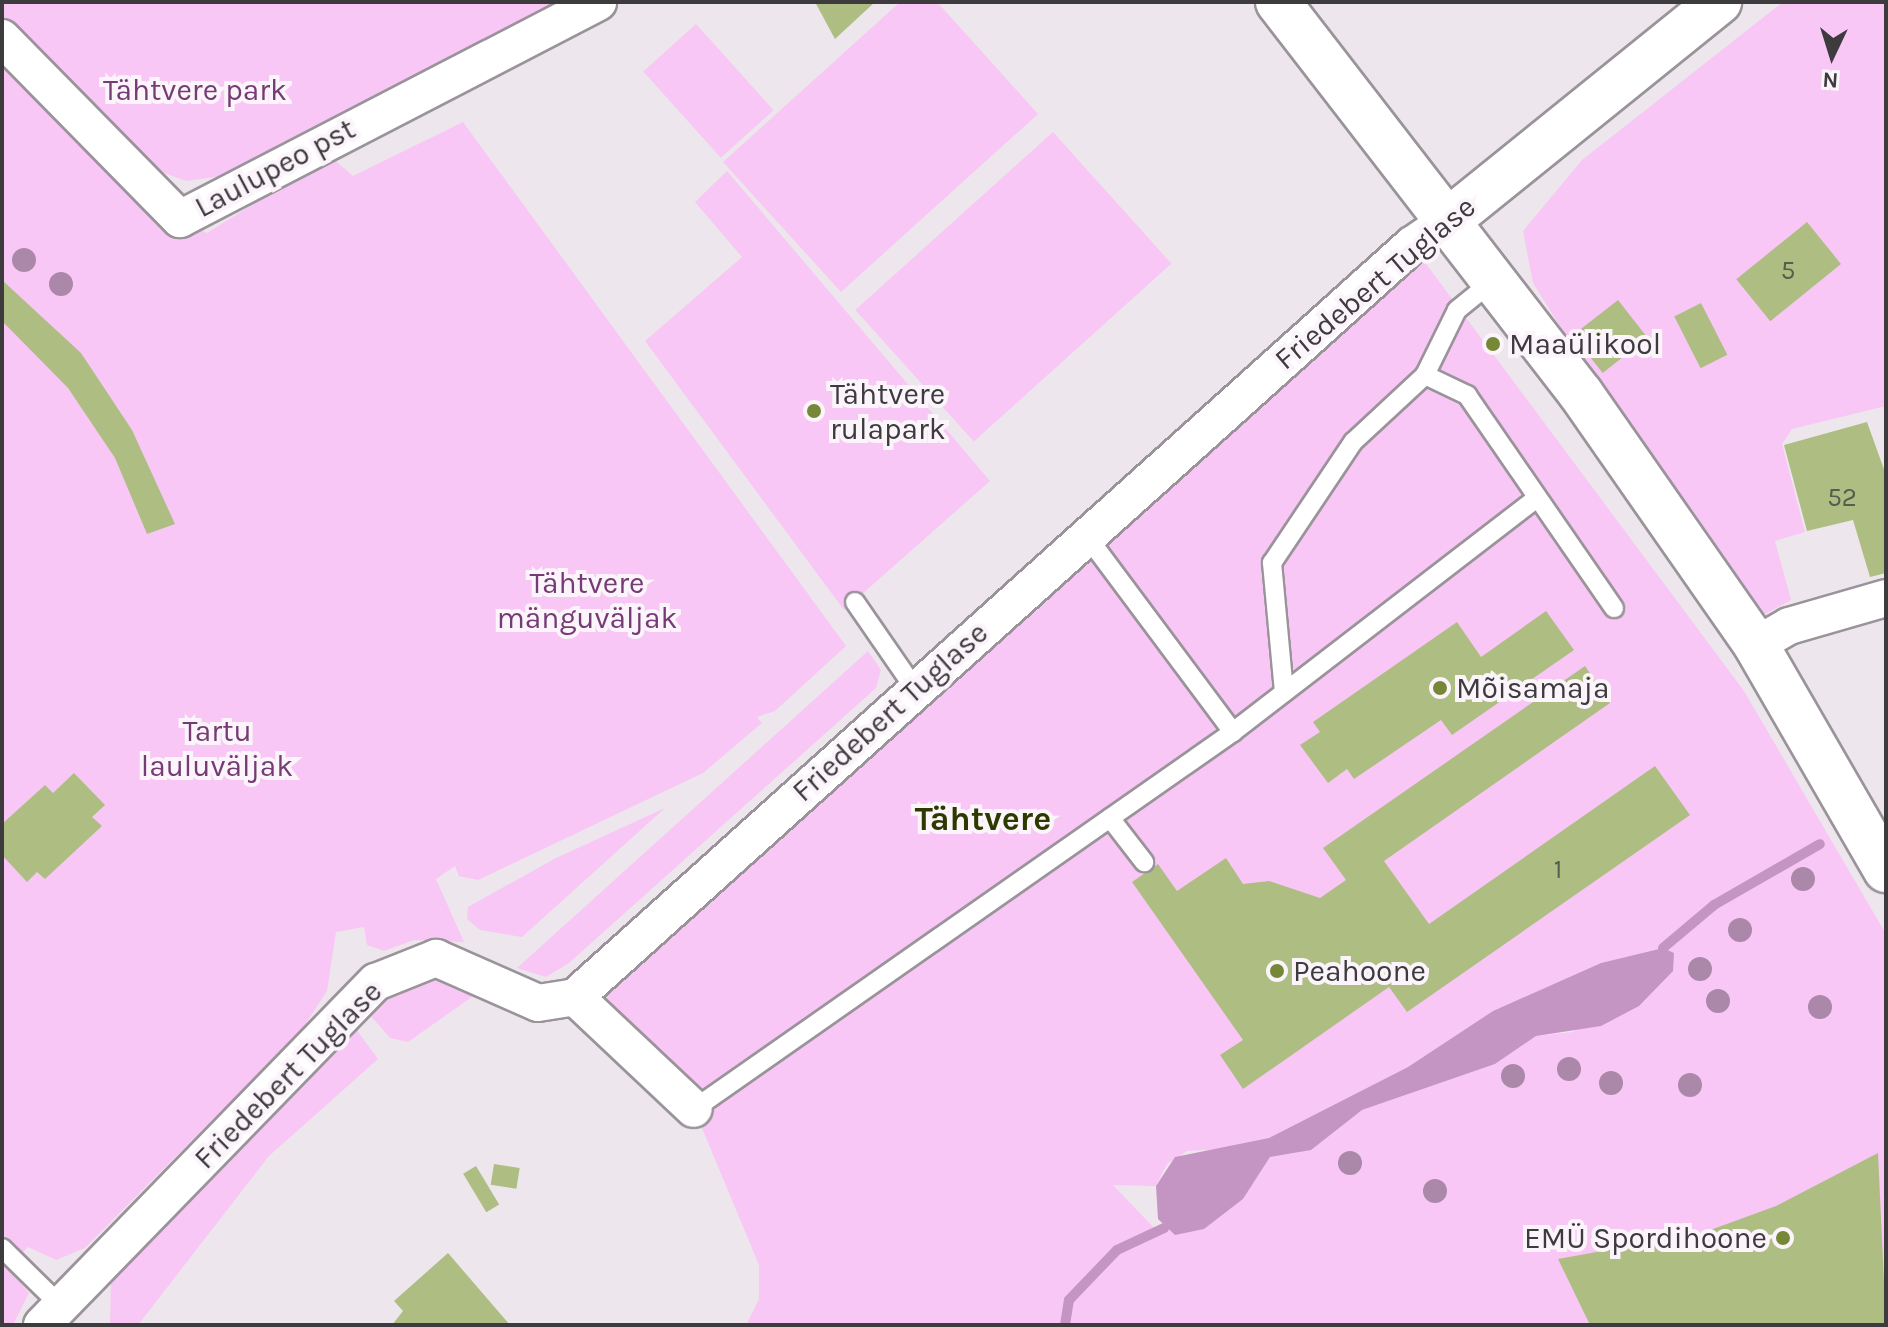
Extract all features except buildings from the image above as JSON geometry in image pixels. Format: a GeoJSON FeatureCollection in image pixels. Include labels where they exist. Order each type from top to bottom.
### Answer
{"type":"FeatureCollection","features":[{"type":"Feature","properties":{"kind":"main road"},"geometry":{"type":"LineString","coordinates":[[1278,2],[1450,219],[1756,645],[1886,870]]}},
{"type":"Feature","properties":{"kind":"main road","name":"Friedebert Tuglase"},"geometry":{"type":"LineString","coordinates":[[1450,219],[1719,2]]}},
{"type":"Feature","properties":{"kind":"street","name":"Laulupeo pst"},"geometry":{"type":"LineString","coordinates":[[2,38],[180,219],[598,2]]}},
{"type":"Feature","properties":{"kind":"street","name":"Friedebert Tuglase"},"geometry":{"type":"LineString","coordinates":[[61,1319],[376,982],[436,958],[538,1003],[575,997],[1412,245],[1450,219]]}},
{"type":"Feature","properties":{"kind":"street"},"geometry":{"type":"LineString","coordinates":[[1756,645],[1789,626],[1886,598]]}},
{"type":"Feature","properties":{"kind":"street"},"geometry":{"type":"LineString","coordinates":[[575,997],[694,1109]]}},
{"type":"Feature","properties":{"kind":"lane"},"geometry":{"type":"LineString","coordinates":[[1284,692],[1272,563],[1353,442],[1425,375],[1457,310],[1494,279]]}},
{"type":"Feature","properties":{"kind":"lane"},"geometry":{"type":"LineString","coordinates":[[1425,375],[1467,395],[1534,500],[1614,608]]}},
{"type":"Feature","properties":{"kind":"lane"},"geometry":{"type":"LineString","coordinates":[[694,1109],[1233,732],[1534,500]]}},
{"type":"Feature","properties":{"kind":"lane"},"geometry":{"type":"LineString","coordinates":[[1086,535],[1233,732]]}},
{"type":"Feature","properties":{"kind":"lane"},"geometry":{"type":"LineString","coordinates":[[855,602],[915,689]]}},
{"type":"Feature","properties":{"kind":"lane"},"geometry":{"type":"LineString","coordinates":[[1110,818],[1144,862]]}},
{"type":"Feature","properties":{"kind":"lane"},"geometry":{"type":"LineString","coordinates":[[2,1248],[61,1319]]}},
{"type":"Feature","properties":{"kind":"green space","name":"Tähtvere park"},"geometry":{"type":"Polygon","coordinates":[[[2,2],[568,2],[223,176],[186,181],[145,166],[2,24],[2,2]]]}},
{"type":"Feature","properties":{"kind":"green space"},"geometry":{"type":"Polygon","coordinates":[[[900,2],[937,2],[1038,114],[841,292],[723,162],[900,2]]]}},
{"type":"Feature","properties":{"kind":"green space"},"geometry":{"type":"Polygon","coordinates":[[[1783,2],[1886,2],[1886,406],[1792,429],[1782,444],[1805,532],[1775,541],[1791,600],[1746,625],[1533,283],[1523,231],[1582,160],[1783,2]]]}},
{"type":"Feature","properties":{"kind":"green space"},"geometry":{"type":"Polygon","coordinates":[[[696,24],[774,110],[721,158],[643,72],[696,24]]]}},
{"type":"Feature","properties":{"kind":"green space"},"geometry":{"type":"Polygon","coordinates":[[[2,38],[180,219],[207,233],[330,156],[353,176],[463,122],[846,646],[775,711],[757,717],[762,723],[703,773],[478,880],[459,876],[455,866],[436,879],[464,942],[414,940],[384,951],[367,945],[364,927],[336,932],[327,991],[303,1028],[85,1248],[56,1260],[28,1247],[8,1268],[29,1293],[13,1325],[2,1325],[2,38]]]}},
{"type":"Feature","properties":{"kind":"green space"},"geometry":{"type":"Polygon","coordinates":[[[1053,132],[1171,264],[974,442],[855,310],[1053,132]]]}},
{"type":"Feature","properties":{"kind":"green space","name":"Tähtvere rulapark"},"geometry":{"type":"Polygon","coordinates":[[[727,171],[990,481],[844,610],[645,341],[742,257],[695,202],[727,171]]]}},
{"type":"Feature","properties":{"kind":"green space"},"geometry":{"type":"Polygon","coordinates":[[[1412,245],[1744,691],[1886,934],[1886,1325],[746,1325],[759,1299],[759,1265],[694,1109],[575,997],[1412,245]],[[1663,948],[1601,963],[1493,1011],[1408,1067],[1270,1138],[1243,1148],[1187,1151],[1167,1164],[1156,1186],[1113,1185],[1157,1231],[1203,1229],[1243,1199],[1270,1157],[1300,1152],[1362,1110],[1495,1064],[1536,1036],[1573,1032],[1663,948]]]}},
{"type":"Feature","properties":{"kind":"green space"},"geometry":{"type":"Polygon","coordinates":[[[868,651],[881,670],[876,688],[569,963],[546,977],[517,968],[868,651]]]}},
{"type":"Feature","properties":{"kind":"green space"},"geometry":{"type":"Polygon","coordinates":[[[665,808],[522,937],[480,930],[467,919],[468,907],[556,858],[665,808]]]}},
{"type":"Feature","properties":{"kind":"green space"},"geometry":{"type":"Polygon","coordinates":[[[438,975],[476,994],[408,1042],[390,1038],[370,1015],[403,984],[438,975]]]}},
{"type":"Feature","properties":{"kind":"green space"},"geometry":{"type":"Polygon","coordinates":[[[356,1029],[378,1059],[269,1156],[138,1325],[110,1325],[111,1278],[356,1029]]]}},
{"type":"Feature","properties":{"kind":"shaded area"},"geometry":{"type":"Polygon","coordinates":[[[1663,948],[1674,953],[1673,971],[1639,1006],[1601,1026],[1536,1036],[1495,1064],[1362,1110],[1311,1150],[1270,1157],[1243,1199],[1204,1229],[1175,1235],[1158,1219],[1156,1186],[1175,1157],[1269,1138],[1408,1067],[1493,1011],[1601,963],[1663,948]]]}},
{"type":"Feature","properties":{"kind":"waterway"},"geometry":{"type":"LineString","coordinates":[[1663,948],[1714,905],[1820,844]]}},
{"type":"Feature","properties":{"kind":"waterway"},"geometry":{"type":"LineString","coordinates":[[1065,1325],[1069,1300],[1117,1250],[1164,1228]]}},
{"type":"Feature","properties":{"kind":"place","name":"Maaülikool"},"geometry":{"type":"Point","coordinates":[1493,344]}},
{"type":"Feature","properties":{"kind":"place","name":"Tähtvere rulapark"},"geometry":{"type":"Point","coordinates":[814,411]}},
{"type":"Feature","properties":{"kind":"place","name":"Mõisamaja"},"geometry":{"type":"Point","coordinates":[1440,688]}},
{"type":"Feature","properties":{"kind":"place","name":"Peahoone"},"geometry":{"type":"Point","coordinates":[1277,971]}},
{"type":"Feature","properties":{"kind":"place","name":"EMÜ Spordihoone"},"geometry":{"type":"Point","coordinates":[1783,1238]}},
{"type":"Feature","properties":{"kind":"district","name":"Tähtvere"},"geometry":{"type":"Point","coordinates":[983,820]}},
{"type":"Feature","properties":{"kind":"park label","name":"Tähtvere mänguväljak"},"geometry":{"type":"Point","coordinates":[587,600]}},
{"type":"Feature","properties":{"kind":"park label","name":"Tartu lauluväljak"},"geometry":{"type":"Point","coordinates":[217,748]}}]}
